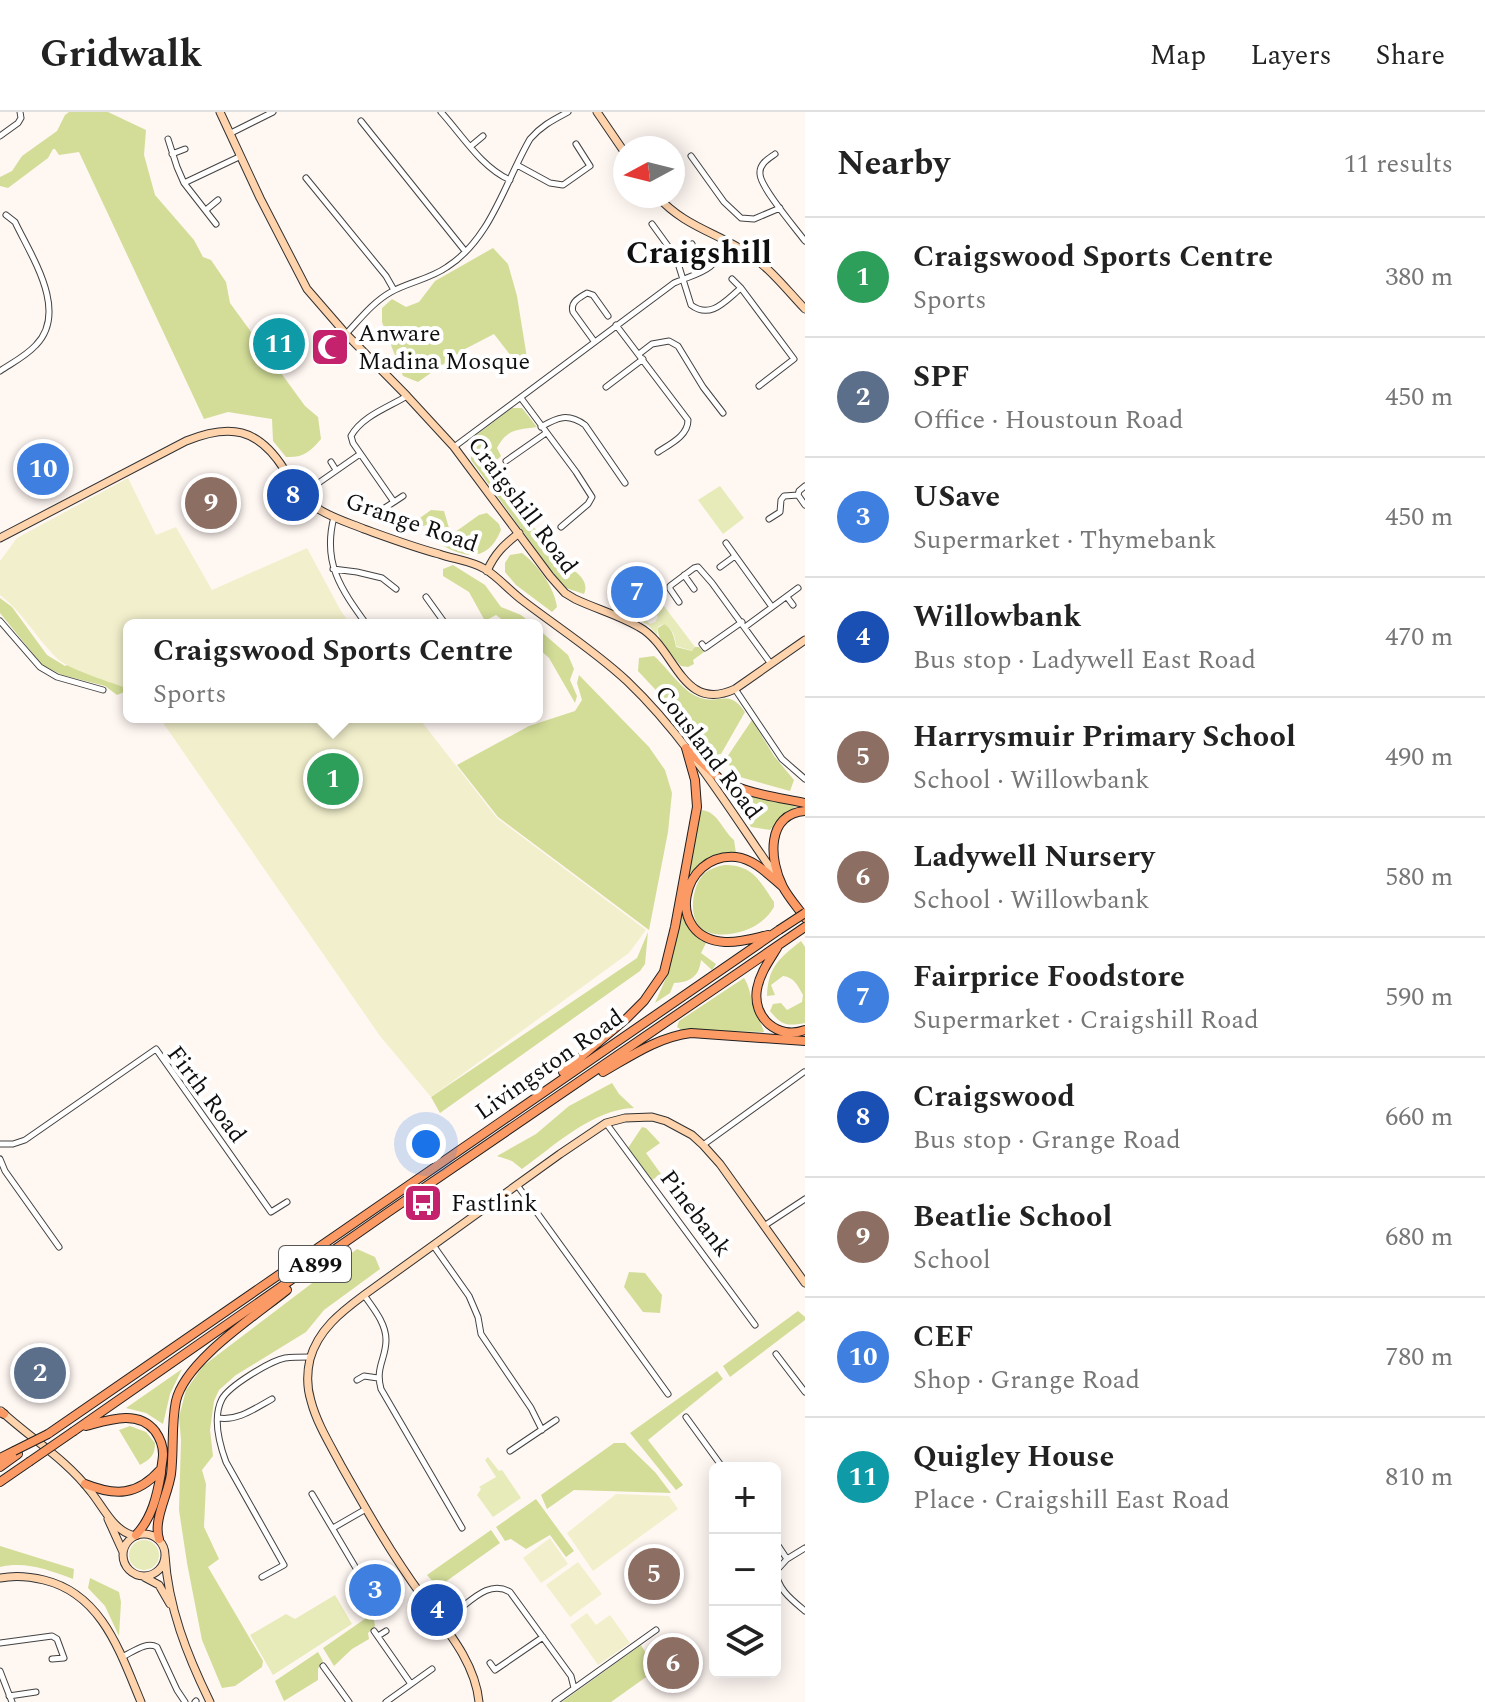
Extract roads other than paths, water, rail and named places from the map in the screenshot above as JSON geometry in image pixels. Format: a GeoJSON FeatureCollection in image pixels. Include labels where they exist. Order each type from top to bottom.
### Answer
{"type":"FeatureCollection","features":[{"type":"Feature","properties":{"kind":"main road"},"geometry":{"type":"LineString","coordinates":[[686,748],[721,780],[750,793],[805,803]]}},
{"type":"Feature","properties":{"kind":"main road","name":"A899"},"geometry":{"type":"LineString","coordinates":[[536,1097],[626,1019],[644,1001],[664,972],[697,807],[695,780],[686,748]]}},
{"type":"Feature","properties":{"kind":"main road"},"geometry":{"type":"LineString","coordinates":[[783,887],[774,858],[774,838],[778,825],[787,816],[805,811]]}},
{"type":"Feature","properties":{"kind":"main road","name":"A899"},"geometry":{"type":"LineString","coordinates":[[777,932],[744,941],[725,942],[708,938],[698,933],[691,924],[685,900],[699,871],[712,861],[724,858],[747,860],[783,887]]}},
{"type":"Feature","properties":{"kind":"main road","name":"Cousland Road"},"geometry":{"type":"LineString","coordinates":[[783,887],[805,915]]}},
{"type":"Feature","properties":{"kind":"main road","name":"Livingston Road"},"geometry":{"type":"LineString","coordinates":[[16,1453],[805,915]]}},
{"type":"Feature","properties":{"kind":"main road","name":"Livingston Road"},"geometry":{"type":"LineString","coordinates":[[0,1482],[805,927]]}},
{"type":"Feature","properties":{"kind":"main road"},"geometry":{"type":"LineString","coordinates":[[783,943],[763,970],[757,995],[760,1012],[768,1025],[779,1031],[793,1033],[805,1030]]}},
{"type":"Feature","properties":{"kind":"main road","name":"A899"},"geometry":{"type":"LineString","coordinates":[[556,1099],[650,1044],[680,1034],[805,1041]]}},
{"type":"Feature","properties":{"kind":"main road"},"geometry":{"type":"LineString","coordinates":[[159,1539],[157,1523],[173,1460],[175,1404],[185,1380],[207,1355],[337,1249]]}},
{"type":"Feature","properties":{"kind":"main road"},"geometry":{"type":"LineString","coordinates":[[76,1430],[113,1419],[132,1418],[151,1426],[160,1439],[163,1455],[157,1494],[149,1517],[135,1536]]}},
{"type":"Feature","properties":{"kind":"main road"},"geometry":{"type":"LineString","coordinates":[[0,1458],[16,1453]]}},
{"type":"Feature","properties":{"kind":"main road"},"geometry":{"type":"LineString","coordinates":[[0,1467],[16,1453]]}},
{"type":"Feature","properties":{"kind":"main road"},"geometry":{"type":"LineString","coordinates":[[85,1484],[100,1490],[129,1491],[151,1480],[161,1468]]}},
{"type":"Feature","properties":{"kind":"street"},"geometry":{"type":"LineString","coordinates":[[0,136],[18,123],[20,112]]}},
{"type":"Feature","properties":{"kind":"street","name":"Craigshill Road"},"geometry":{"type":"LineString","coordinates":[[220,112],[307,289],[454,447],[565,593],[647,632],[693,688],[712,695],[723,695],[735,689]]}},
{"type":"Feature","properties":{"kind":"street"},"geometry":{"type":"LineString","coordinates":[[231,133],[273,112]]}},
{"type":"Feature","properties":{"kind":"street"},"geometry":{"type":"LineString","coordinates":[[441,112],[495,173],[510,180]]}},
{"type":"Feature","properties":{"kind":"street"},"geometry":{"type":"LineString","coordinates":[[545,112],[549,121]]}},
{"type":"Feature","properties":{"kind":"street"},"geometry":{"type":"LineString","coordinates":[[346,334],[372,306],[394,290],[448,267],[465,251],[483,230],[530,139],[549,121],[568,112]]}},
{"type":"Feature","properties":{"kind":"street"},"geometry":{"type":"LineString","coordinates":[[597,112],[613,136]]}},
{"type":"Feature","properties":{"kind":"street"},"geometry":{"type":"LineString","coordinates":[[361,121],[465,251]]}},
{"type":"Feature","properties":{"kind":"street"},"geometry":{"type":"LineString","coordinates":[[471,146],[483,136]]}},
{"type":"Feature","properties":{"kind":"street"},"geometry":{"type":"LineString","coordinates":[[168,139],[184,183],[216,224]]}},
{"type":"Feature","properties":{"kind":"street"},"geometry":{"type":"LineString","coordinates":[[517,165],[550,183],[563,185],[590,166],[576,144]]}},
{"type":"Feature","properties":{"kind":"street"},"geometry":{"type":"LineString","coordinates":[[172,154],[185,149]]}},
{"type":"Feature","properties":{"kind":"street"},"geometry":{"type":"LineString","coordinates":[[775,154],[765,161],[759,177],[805,241]]}},
{"type":"Feature","properties":{"kind":"street"},"geometry":{"type":"LineString","coordinates":[[184,183],[241,156]]}},
{"type":"Feature","properties":{"kind":"street"},"geometry":{"type":"LineString","coordinates":[[691,156],[724,202],[741,218],[754,219],[780,208]]}},
{"type":"Feature","properties":{"kind":"street"},"geometry":{"type":"LineString","coordinates":[[306,178],[371,256],[394,290]]}},
{"type":"Feature","properties":{"kind":"street"},"geometry":{"type":"LineString","coordinates":[[206,210],[218,200]]}},
{"type":"Feature","properties":{"kind":"street"},"geometry":{"type":"LineString","coordinates":[[669,208],[690,223],[743,250],[762,264],[804,306]]}},
{"type":"Feature","properties":{"kind":"street"},"geometry":{"type":"LineString","coordinates":[[0,371],[38,343],[50,318],[45,285],[15,222],[6,215]]}},
{"type":"Feature","properties":{"kind":"street"},"geometry":{"type":"LineString","coordinates":[[652,224],[676,257],[691,305],[696,309],[704,312],[711,310],[741,288]]}},
{"type":"Feature","properties":{"kind":"street"},"geometry":{"type":"LineString","coordinates":[[454,447],[674,283],[708,270],[720,257],[727,242]]}},
{"type":"Feature","properties":{"kind":"street"},"geometry":{"type":"LineString","coordinates":[[676,257],[692,244]]}},
{"type":"Feature","properties":{"kind":"street"},"geometry":{"type":"LineString","coordinates":[[732,279],[794,359],[759,386]]}},
{"type":"Feature","properties":{"kind":"street"},"geometry":{"type":"LineString","coordinates":[[594,341],[573,312],[575,300],[587,293],[593,295],[608,316]]}},
{"type":"Feature","properties":{"kind":"street"},"geometry":{"type":"LineString","coordinates":[[616,325],[688,420],[689,426],[684,434],[658,452]]}},
{"type":"Feature","properties":{"kind":"street"},"geometry":{"type":"LineString","coordinates":[[606,387],[652,344],[669,341],[678,346],[723,413]]}},
{"type":"Feature","properties":{"kind":"street"},"geometry":{"type":"LineString","coordinates":[[394,502],[351,436],[354,430],[382,409],[407,396]]}},
{"type":"Feature","properties":{"kind":"street"},"geometry":{"type":"LineString","coordinates":[[521,398],[592,497],[561,527]]}},
{"type":"Feature","properties":{"kind":"street"},"geometry":{"type":"LineString","coordinates":[[541,427],[562,416],[578,420],[585,425],[625,483]]}},
{"type":"Feature","properties":{"kind":"street","name":"Grange Road"},"geometry":{"type":"LineString","coordinates":[[0,538],[186,441],[206,433],[241,432],[259,440],[271,451],[297,489],[320,510],[411,546],[487,571]]}},
{"type":"Feature","properties":{"kind":"street"},"geometry":{"type":"LineString","coordinates":[[506,461],[546,433]]}},
{"type":"Feature","properties":{"kind":"street"},"geometry":{"type":"LineString","coordinates":[[317,484],[360,454]]}},
{"type":"Feature","properties":{"kind":"street"},"geometry":{"type":"LineString","coordinates":[[331,462],[336,470]]}},
{"type":"Feature","properties":{"kind":"street"},"geometry":{"type":"LineString","coordinates":[[798,495],[805,486]]}},
{"type":"Feature","properties":{"kind":"street"},"geometry":{"type":"LineString","coordinates":[[798,495],[805,505]]}},
{"type":"Feature","properties":{"kind":"street"},"geometry":{"type":"LineString","coordinates":[[769,519],[780,512],[784,496],[798,495]]}},
{"type":"Feature","properties":{"kind":"street"},"geometry":{"type":"LineString","coordinates":[[372,516],[403,496]]}},
{"type":"Feature","properties":{"kind":"street"},"geometry":{"type":"LineString","coordinates":[[334,517],[330,533],[333,569],[343,591],[363,619]]}},
{"type":"Feature","properties":{"kind":"street"},"geometry":{"type":"LineString","coordinates":[[487,571],[494,555],[519,533]]}},
{"type":"Feature","properties":{"kind":"street"},"geometry":{"type":"LineString","coordinates":[[726,543],[772,607]]}},
{"type":"Feature","properties":{"kind":"street"},"geometry":{"type":"LineString","coordinates":[[720,567],[735,556]]}},
{"type":"Feature","properties":{"kind":"street"},"geometry":{"type":"LineString","coordinates":[[679,602],[670,586],[698,567],[772,664]]}},
{"type":"Feature","properties":{"kind":"street"},"geometry":{"type":"LineString","coordinates":[[333,569],[382,578],[396,589]]}},
{"type":"Feature","properties":{"kind":"street","name":"Cousland Road"},"geometry":{"type":"LineString","coordinates":[[487,571],[585,646],[626,680],[652,707],[686,748],[783,887]]}},
{"type":"Feature","properties":{"kind":"street"},"geometry":{"type":"LineString","coordinates":[[684,575],[694,589]]}},
{"type":"Feature","properties":{"kind":"street"},"geometry":{"type":"LineString","coordinates":[[702,644],[705,648],[798,588]]}},
{"type":"Feature","properties":{"kind":"street"},"geometry":{"type":"LineString","coordinates":[[426,597],[440,619]]}},
{"type":"Feature","properties":{"kind":"street"},"geometry":{"type":"LineString","coordinates":[[787,597],[793,605]]}},
{"type":"Feature","properties":{"kind":"street"},"geometry":{"type":"LineString","coordinates":[[0,621],[40,667],[57,677],[103,690]]}},
{"type":"Feature","properties":{"kind":"street"},"geometry":{"type":"LineString","coordinates":[[805,640],[735,689],[782,759],[805,779]]}},
{"type":"Feature","properties":{"kind":"street","name":"Firth Road"},"geometry":{"type":"LineString","coordinates":[[0,1144],[25,1140],[156,1049],[271,1212],[287,1202]]}},
{"type":"Feature","properties":{"kind":"street"},"geometry":{"type":"LineString","coordinates":[[703,1145],[796,1074],[804,1072]]}},
{"type":"Feature","properties":{"kind":"street"},"geometry":{"type":"LineString","coordinates":[[479,1702],[469,1665],[392,1553],[316,1415],[308,1384],[311,1357],[321,1333],[340,1313],[364,1295],[560,1154],[606,1123],[625,1118],[659,1118],[679,1127],[703,1145],[805,1283]]}},
{"type":"Feature","properties":{"kind":"street","name":"Pinebank"},"geometry":{"type":"LineString","coordinates":[[606,1123],[755,1325]]}},
{"type":"Feature","properties":{"kind":"street"},"geometry":{"type":"LineString","coordinates":[[0,1144],[0,1151]]}},
{"type":"Feature","properties":{"kind":"street"},"geometry":{"type":"LineString","coordinates":[[0,1159],[5,1171],[59,1247]]}},
{"type":"Feature","properties":{"kind":"street"},"geometry":{"type":"LineString","coordinates":[[517,1185],[664,1391]]}},
{"type":"Feature","properties":{"kind":"street"},"geometry":{"type":"LineString","coordinates":[[764,1226],[805,1199]]}},
{"type":"Feature","properties":{"kind":"street"},"geometry":{"type":"LineString","coordinates":[[433,1245],[469,1296],[481,1334],[531,1408],[542,1430]]}},
{"type":"Feature","properties":{"kind":"street"},"geometry":{"type":"LineString","coordinates":[[364,1295],[377,1313],[386,1337],[378,1378],[381,1389],[462,1528]]}},
{"type":"Feature","properties":{"kind":"street"},"geometry":{"type":"LineString","coordinates":[[776,1354],[805,1392]]}},
{"type":"Feature","properties":{"kind":"street"},"geometry":{"type":"LineString","coordinates":[[262,1577],[284,1565],[226,1462],[217,1432],[220,1402],[257,1371],[278,1360],[311,1357]]}},
{"type":"Feature","properties":{"kind":"street"},"geometry":{"type":"LineString","coordinates":[[357,1380],[364,1376],[378,1378]]}},
{"type":"Feature","properties":{"kind":"street"},"geometry":{"type":"LineString","coordinates":[[218,1418],[236,1418],[272,1399]]}},
{"type":"Feature","properties":{"kind":"street"},"geometry":{"type":"LineString","coordinates":[[1,1412],[66,1465],[85,1484],[116,1526],[135,1536],[148,1534],[159,1539],[183,1643],[210,1702]]}},
{"type":"Feature","properties":{"kind":"street"},"geometry":{"type":"LineString","coordinates":[[686,1417],[719,1462]]}},
{"type":"Feature","properties":{"kind":"street"},"geometry":{"type":"LineString","coordinates":[[510,1451],[556,1420]]}},
{"type":"Feature","properties":{"kind":"street"},"geometry":{"type":"LineString","coordinates":[[312,1494],[363,1580],[373,1573]]}},
{"type":"Feature","properties":{"kind":"street"},"geometry":{"type":"LineString","coordinates":[[333,1528],[366,1509]]}},
{"type":"Feature","properties":{"kind":"street"},"geometry":{"type":"LineString","coordinates":[[105,1511],[129,1569],[159,1585],[174,1614]]}},
{"type":"Feature","properties":{"kind":"street"},"geometry":{"type":"LineString","coordinates":[[123,1554],[127,1543],[135,1536]]}},
{"type":"Feature","properties":{"kind":"street"},"geometry":{"type":"LineString","coordinates":[[805,1548],[787,1559],[776,1571],[786,1596],[805,1611]]}},
{"type":"Feature","properties":{"kind":"street"},"geometry":{"type":"LineString","coordinates":[[781,1550],[787,1559]]}},
{"type":"Feature","properties":{"kind":"street"},"geometry":{"type":"LineString","coordinates":[[140,1575],[157,1571],[165,1555]]}},
{"type":"Feature","properties":{"kind":"street"},"geometry":{"type":"LineString","coordinates":[[0,1578],[29,1576],[60,1584],[87,1602],[104,1622],[141,1702]]}},
{"type":"Feature","properties":{"kind":"street"},"geometry":{"type":"LineString","coordinates":[[461,1617],[457,1611],[485,1591],[501,1587],[510,1592],[571,1676],[574,1688]]}},
{"type":"Feature","properties":{"kind":"street"},"geometry":{"type":"LineString","coordinates":[[555,1702],[656,1630]]}},
{"type":"Feature","properties":{"kind":"street"},"geometry":{"type":"LineString","coordinates":[[386,1631],[376,1634],[411,1684]]}},
{"type":"Feature","properties":{"kind":"street"},"geometry":{"type":"LineString","coordinates":[[0,1643],[52,1636],[57,1639],[64,1658],[52,1659]]}},
{"type":"Feature","properties":{"kind":"street"},"geometry":{"type":"LineString","coordinates":[[490,1663],[495,1670],[543,1637]]}},
{"type":"Feature","properties":{"kind":"street"},"geometry":{"type":"LineString","coordinates":[[122,1657],[146,1645],[157,1647],[185,1702]]}},
{"type":"Feature","properties":{"kind":"street"},"geometry":{"type":"LineString","coordinates":[[386,1702],[432,1669]]}},
{"type":"Feature","properties":{"kind":"street"},"geometry":{"type":"LineString","coordinates":[[0,1671],[11,1699],[36,1692]]}},
{"type":"Feature","properties":{"kind":"street"},"geometry":{"type":"LineString","coordinates":[[323,1671],[349,1702]]}},
{"type":"Feature","properties":{"kind":"place","name":"Quigley House"},"geometry":{"type":"Point","coordinates":[279,344]}},
{"type":"Feature","properties":{"kind":"place","name":"Anware Madina Mosque"},"geometry":{"type":"Point","coordinates":[330,347]}},
{"type":"Feature","properties":{"kind":"place","name":"CEF"},"geometry":{"type":"Point","coordinates":[43,469]}},
{"type":"Feature","properties":{"kind":"place","name":"Craigswood"},"geometry":{"type":"Point","coordinates":[293,495]}},
{"type":"Feature","properties":{"kind":"place","name":"Beatlie School"},"geometry":{"type":"Point","coordinates":[211,503]}},
{"type":"Feature","properties":{"kind":"place","name":"Fairprice Foodstore"},"geometry":{"type":"Point","coordinates":[637,592]}},
{"type":"Feature","properties":{"kind":"place","name":"Craigswood Sports Centre"},"geometry":{"type":"Point","coordinates":[333,779]}},
{"type":"Feature","properties":{"kind":"place","name":"Fastlink"},"geometry":{"type":"Point","coordinates":[423,1203]}},
{"type":"Feature","properties":{"kind":"place","name":"SPF"},"geometry":{"type":"Point","coordinates":[40,1373]}},
{"type":"Feature","properties":{"kind":"place","name":"Harrysmuir Primary School"},"geometry":{"type":"Point","coordinates":[654,1574]}},
{"type":"Feature","properties":{"kind":"place","name":"USave"},"geometry":{"type":"Point","coordinates":[375,1590]}},
{"type":"Feature","properties":{"kind":"place","name":"Willowbank"},"geometry":{"type":"Point","coordinates":[437,1610]}},
{"type":"Feature","properties":{"kind":"place","name":"Ladywell Nursery"},"geometry":{"type":"Point","coordinates":[673,1663]}},
{"type":"Feature","properties":{"kind":"district","name":"Craigshill"},"geometry":{"type":"Point","coordinates":[699,252]}}]}
